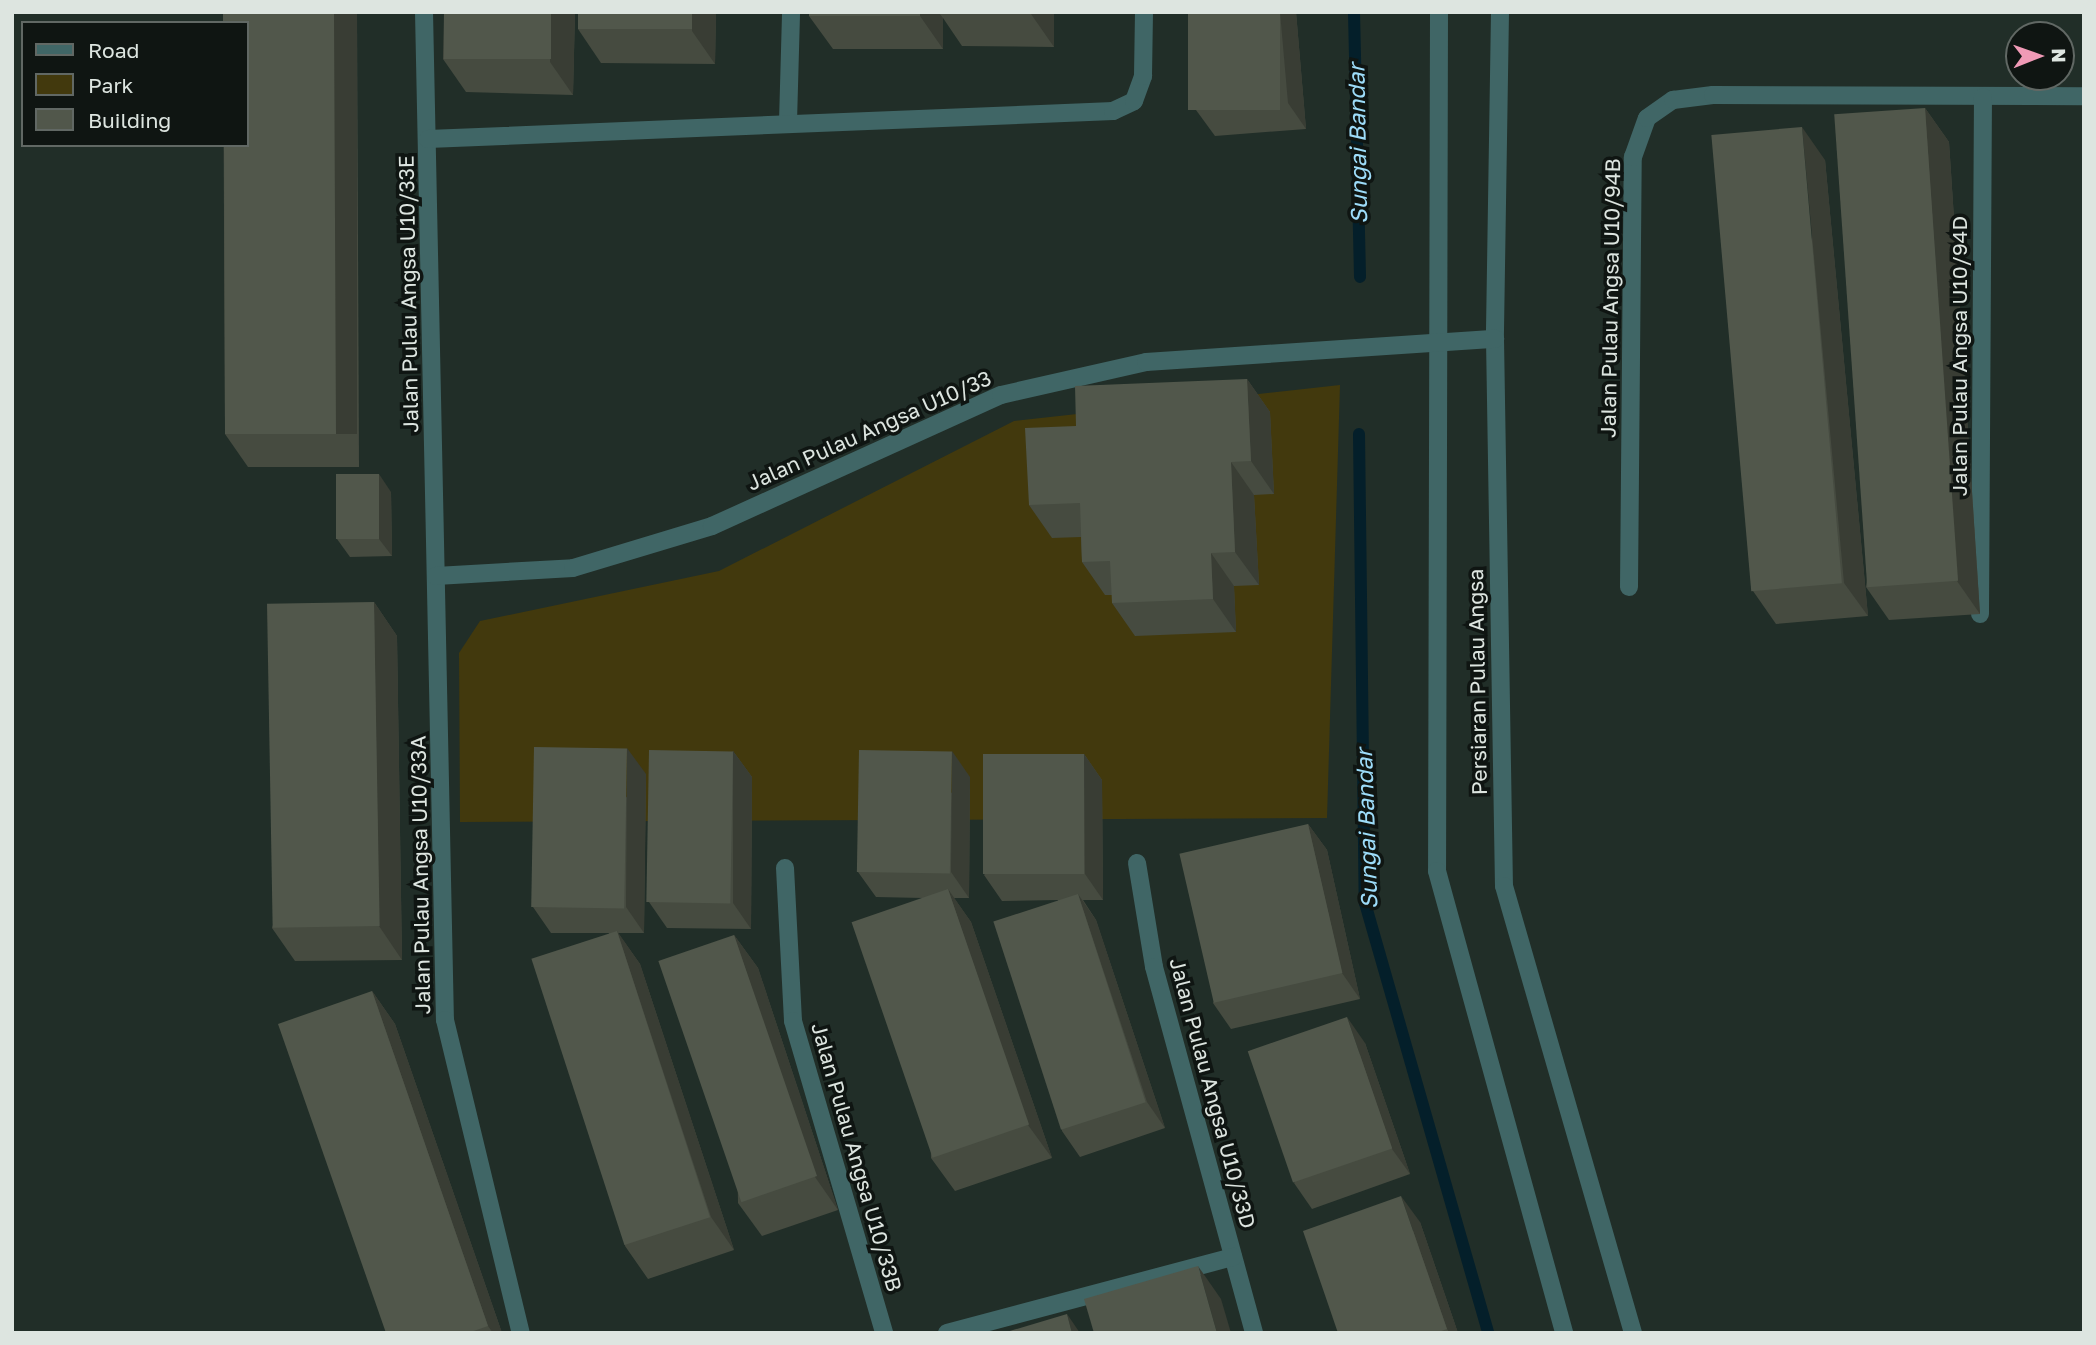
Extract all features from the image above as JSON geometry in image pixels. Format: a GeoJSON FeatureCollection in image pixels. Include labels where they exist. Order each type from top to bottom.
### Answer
{"type":"FeatureCollection","features":[{"type":"Feature","properties":{"kind":"street","name":"Jalan Pulau Angsa U10/33E"},"geometry":{"type":"LineString","coordinates":[[424,12],[436,576]]}},
{"type":"Feature","properties":{"kind":"street"},"geometry":{"type":"LineString","coordinates":[[788,122],[791,12]]}},
{"type":"Feature","properties":{"kind":"street"},"geometry":{"type":"LineString","coordinates":[[428,139],[788,122],[1089,114],[1134,101],[1143,76],[1144,12]]}},
{"type":"Feature","properties":{"kind":"street","name":"Persiaran Pulau Angsa"},"geometry":{"type":"LineString","coordinates":[[1439,12],[1437,871],[1564,1333]]}},
{"type":"Feature","properties":{"kind":"street","name":"Persiaran Pulau Angsa"},"geometry":{"type":"LineString","coordinates":[[1500,12],[1495,339],[1504,886],[1633,1333]]}},
{"type":"Feature","properties":{"kind":"street","name":"Jalan Pulau Angsa U10/94B"},"geometry":{"type":"LineString","coordinates":[[1629,587],[1633,158],[1647,118],[1673,100],[1713,95],[2084,96]]}},
{"type":"Feature","properties":{"kind":"street","name":"Jalan Pulau Angsa U10/94D"},"geometry":{"type":"LineString","coordinates":[[1980,614],[1983,97]]}},
{"type":"Feature","properties":{"kind":"street","name":"Jalan Pulau Angsa U10/33"},"geometry":{"type":"LineString","coordinates":[[436,576],[573,568],[712,526],[1001,394],[1146,362],[1440,338],[1495,339]]}},
{"type":"Feature","properties":{"kind":"street","name":"Jalan Pulau Angsa U10/33A"},"geometry":{"type":"LineString","coordinates":[[436,576],[445,1020],[521,1333]]}},
{"type":"Feature","properties":{"kind":"street","name":"Jalan Pulau Angsa U10/33D"},"geometry":{"type":"LineString","coordinates":[[1137,863],[1154,967],[1254,1333]]}},
{"type":"Feature","properties":{"kind":"street","name":"Jalan Pulau Angsa U10/33B"},"geometry":{"type":"LineString","coordinates":[[785,868],[793,1021],[884,1333]]}},
{"type":"Feature","properties":{"kind":"street"},"geometry":{"type":"LineString","coordinates":[[947,1333],[1234,1257]]}},
{"type":"Feature","properties":{"kind":"green space"},"geometry":{"type":"Polygon","coordinates":[[[1340,385],[1327,818],[460,822],[459,653],[480,621],[719,571],[1014,421],[1340,385]]]}},
{"type":"Feature","properties":{"kind":"building"},"geometry":{"type":"Polygon","coordinates":[[[223,12],[334,12],[336,434],[225,434],[224,147],[248,147],[248,21],[223,21],[223,12]]]}},
{"type":"Feature","properties":{"kind":"building"},"geometry":{"type":"Polygon","coordinates":[[[444,12],[551,12],[551,59],[444,59],[444,12]]]}},
{"type":"Feature","properties":{"kind":"building"},"geometry":{"type":"Polygon","coordinates":[[[578,12],[692,12],[692,29],[578,29],[578,12]]]}},
{"type":"Feature","properties":{"kind":"building"},"geometry":{"type":"Polygon","coordinates":[[[809,12],[920,12],[920,16],[809,16],[809,12]]]}},
{"type":"Feature","properties":{"kind":"building"},"geometry":{"type":"Polygon","coordinates":[[[939,12],[1031,12],[1031,14],[939,12]]]}},
{"type":"Feature","properties":{"kind":"building"},"geometry":{"type":"Polygon","coordinates":[[[1188,12],[1280,12],[1280,110],[1188,110],[1188,12]]]}},
{"type":"Feature","properties":{"kind":"building"},"geometry":{"type":"Polygon","coordinates":[[[1925,108],[1958,581],[1867,587],[1834,114],[1925,108]]]}},
{"type":"Feature","properties":{"kind":"building"},"geometry":{"type":"Polygon","coordinates":[[[1802,127],[1842,583],[1751,591],[1711,135],[1802,127]]]}},
{"type":"Feature","properties":{"kind":"building"},"geometry":{"type":"Polygon","coordinates":[[[1247,379],[1251,461],[1231,462],[1235,552],[1211,553],[1213,599],[1112,603],[1110,561],[1082,562],[1080,503],[1029,505],[1025,428],[1076,426],[1075,386],[1247,379]]]}},
{"type":"Feature","properties":{"kind":"building"},"geometry":{"type":"Polygon","coordinates":[[[336,474],[379,474],[379,539],[336,539],[336,474]]]}},
{"type":"Feature","properties":{"kind":"building"},"geometry":{"type":"Polygon","coordinates":[[[374,602],[380,926],[273,928],[267,604],[374,602]]]}},
{"type":"Feature","properties":{"kind":"building"},"geometry":{"type":"Polygon","coordinates":[[[534,747],[627,749],[624,909],[531,907],[534,747]]]}},
{"type":"Feature","properties":{"kind":"building"},"geometry":{"type":"Polygon","coordinates":[[[649,750],[733,751],[730,903],[646,902],[649,750]]]}},
{"type":"Feature","properties":{"kind":"building"},"geometry":{"type":"Polygon","coordinates":[[[859,750],[952,752],[950,874],[857,872],[859,750]]]}},
{"type":"Feature","properties":{"kind":"building"},"geometry":{"type":"Polygon","coordinates":[[[983,754],[1084,754],[1084,874],[983,874],[983,754]]]}},
{"type":"Feature","properties":{"kind":"building"},"geometry":{"type":"Polygon","coordinates":[[[1308,824],[1342,973],[1214,1003],[1179,854],[1308,824]]]}},
{"type":"Feature","properties":{"kind":"building"},"geometry":{"type":"Polygon","coordinates":[[[948,889],[1029,1124],[933,1158],[852,922],[948,889]]]}},
{"type":"Feature","properties":{"kind":"building"},"geometry":{"type":"Polygon","coordinates":[[[1078,894],[1146,1102],[1061,1130],[993,922],[1078,894]]]}},
{"type":"Feature","properties":{"kind":"building"},"geometry":{"type":"Polygon","coordinates":[[[617,931],[710,1217],[624,1245],[531,959],[617,931]]]}},
{"type":"Feature","properties":{"kind":"building"},"geometry":{"type":"Polygon","coordinates":[[[734,935],[817,1176],[741,1202],[658,961],[734,935]]]}},
{"type":"Feature","properties":{"kind":"building"},"geometry":{"type":"Polygon","coordinates":[[[372,991],[488,1326],[468,1333],[386,1333],[278,1024],[372,991]]]}},
{"type":"Feature","properties":{"kind":"building"},"geometry":{"type":"Polygon","coordinates":[[[1347,1017],[1392,1148],[1293,1183],[1248,1051],[1347,1017]]]}},
{"type":"Feature","properties":{"kind":"building"},"geometry":{"type":"Polygon","coordinates":[[[1401,1196],[1447,1329],[1436,1333],[1338,1333],[1303,1231],[1401,1196]]]}},
{"type":"Feature","properties":{"kind":"building"},"geometry":{"type":"Polygon","coordinates":[[[1198,1266],[1217,1333],[1094,1333],[1084,1299],[1198,1266]]]}},
{"type":"Feature","properties":{"kind":"building"},"geometry":{"type":"Polygon","coordinates":[[[1067,1314],[1072,1333],[1003,1333],[1067,1314]]]}},
{"type":"Feature","properties":{"kind":"waterway","name":"Sungai Bandar"},"geometry":{"type":"LineString","coordinates":[[1354,12],[1360,277]]}},
{"type":"Feature","properties":{"kind":"waterway","name":"Sungai Bandar"},"geometry":{"type":"LineString","coordinates":[[1359,434],[1365,903],[1488,1333]]}}]}
